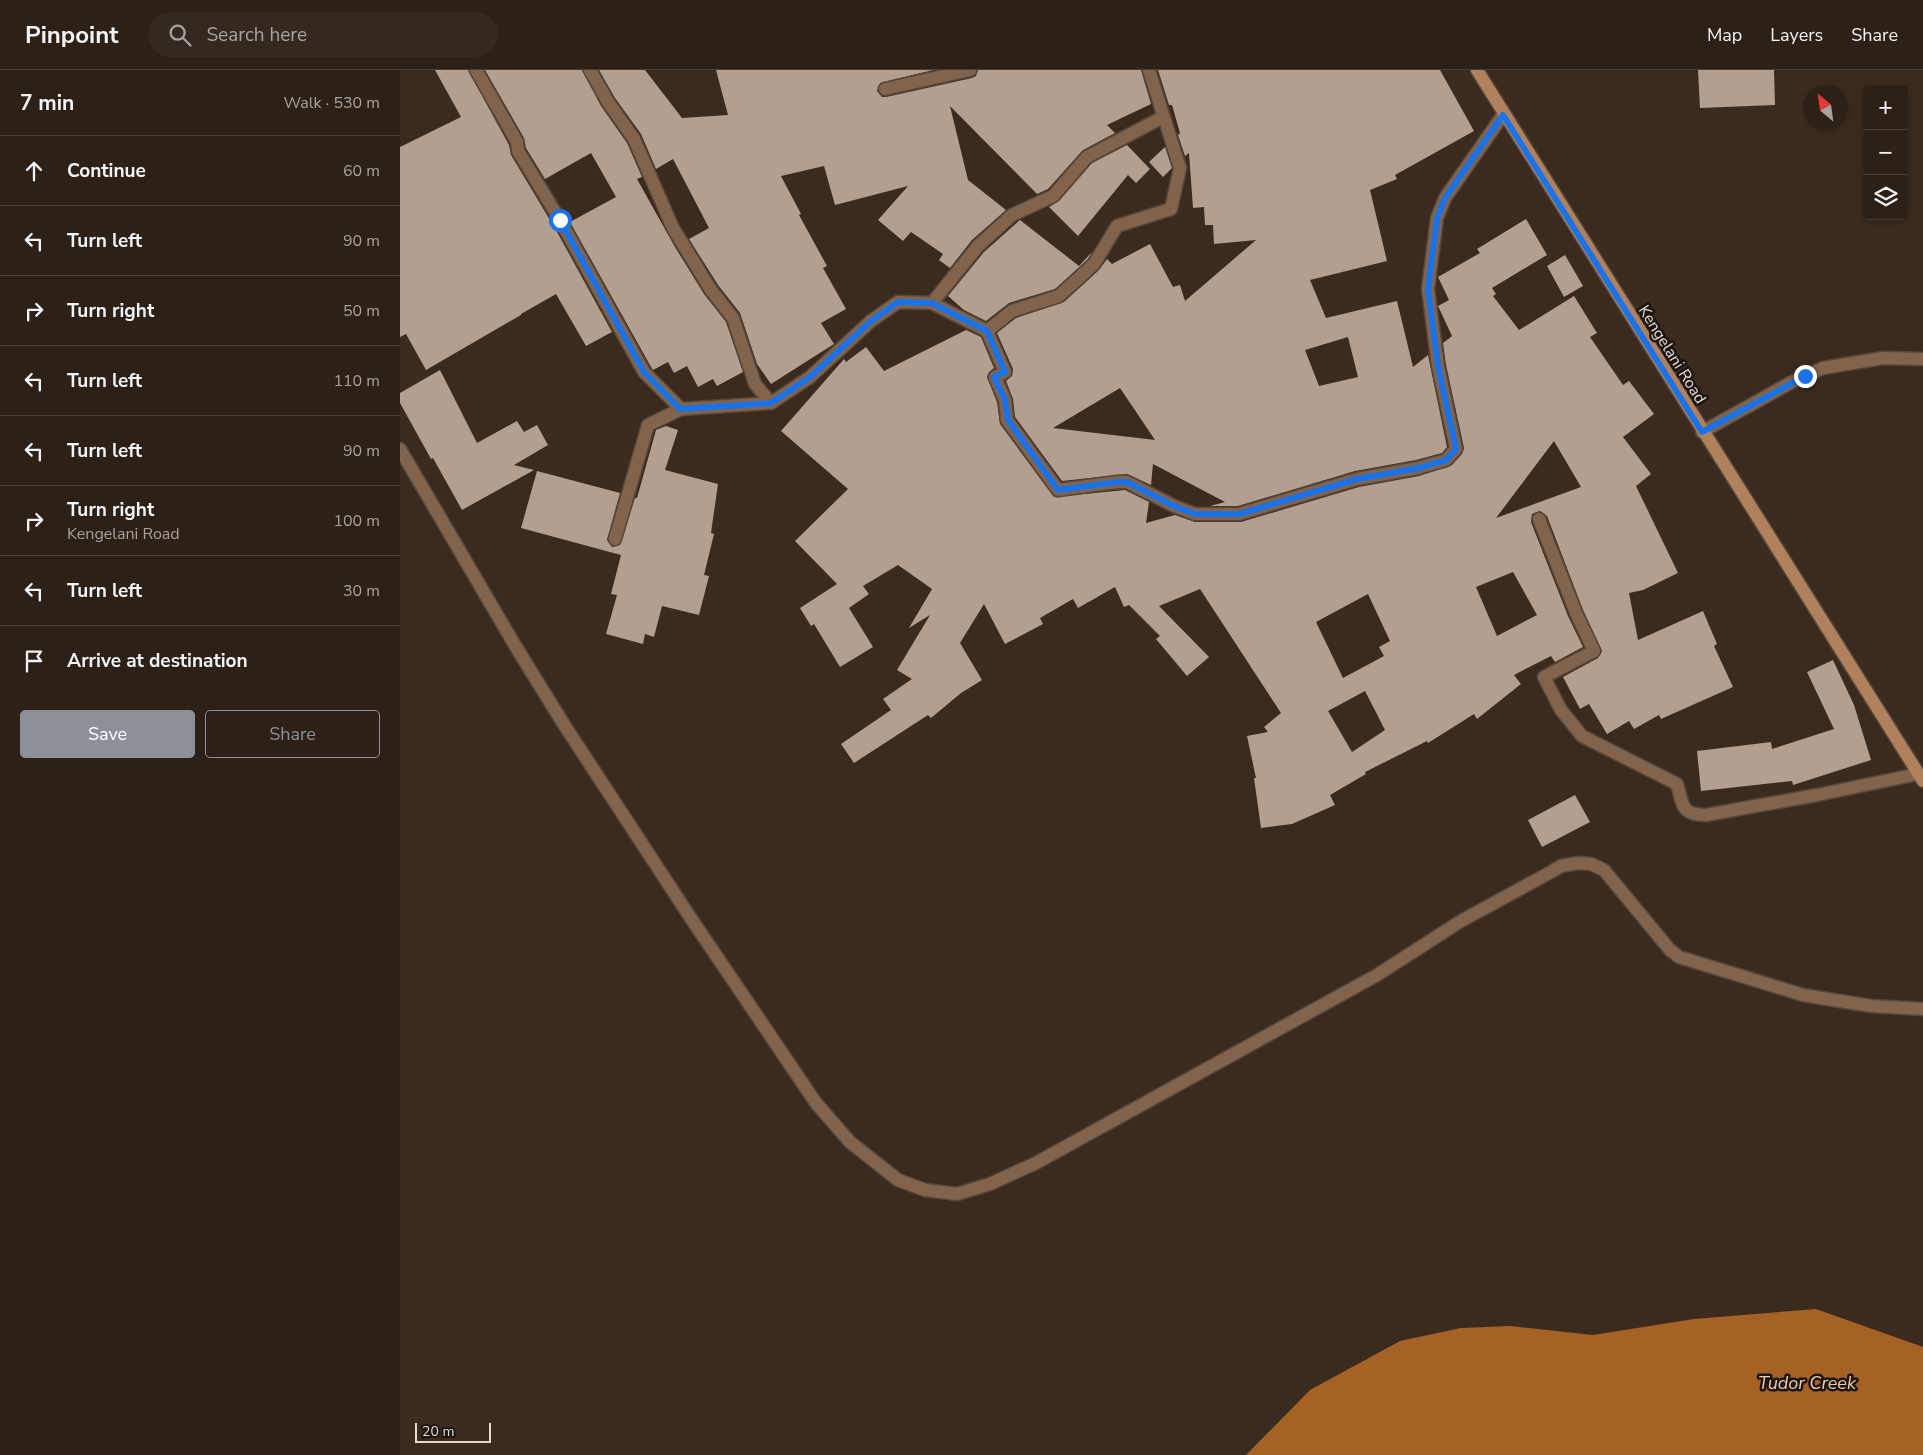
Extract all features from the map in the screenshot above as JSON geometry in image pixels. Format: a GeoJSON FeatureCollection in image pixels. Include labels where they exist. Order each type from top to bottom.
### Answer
{"type":"FeatureCollection","features":[{"type":"Feature","properties":{"kind":"main road","name":"Kengelani Road"},"geometry":{"type":"LineString","coordinates":[[1476,70],[1921,778]]}},
{"type":"Feature","properties":{"kind":"street"},"geometry":{"type":"LineString","coordinates":[[476,70],[517,142],[518,151],[560,220],[644,372],[680,409]]}},
{"type":"Feature","properties":{"kind":"street"},"geometry":{"type":"LineString","coordinates":[[590,70],[608,102],[634,139],[673,228],[711,290],[733,318],[756,384],[771,403]]}},
{"type":"Feature","properties":{"kind":"street"},"geometry":{"type":"LineString","coordinates":[[885,89],[970,70]]}},
{"type":"Feature","properties":{"kind":"street"},"geometry":{"type":"LineString","coordinates":[[987,331],[1012,311],[1060,296],[1094,264],[1117,226],[1171,209],[1180,168],[1149,70]]}},
{"type":"Feature","properties":{"kind":"street"},"geometry":{"type":"LineString","coordinates":[[615,539],[648,425],[680,409],[771,403],[810,377],[871,321],[898,302],[932,303],[987,331],[1005,372],[994,377],[1005,400],[1008,420],[1058,490],[1127,482],[1174,506],[1195,514],[1239,514],[1357,479],[1418,468],[1446,460],[1456,449],[1438,366],[1428,289],[1437,218],[1445,198],[1503,115]]}},
{"type":"Feature","properties":{"kind":"street"},"geometry":{"type":"LineString","coordinates":[[932,303],[978,246],[1012,215],[1053,196],[1087,157],[1163,117]]}},
{"type":"Feature","properties":{"kind":"street"},"geometry":{"type":"LineString","coordinates":[[1702,432],[1790,383],[1823,368],[1883,358],[1923,360]]}},
{"type":"Feature","properties":{"kind":"street"},"geometry":{"type":"LineString","coordinates":[[400,449],[563,723],[694,924],[816,1103],[850,1142],[898,1180],[925,1190],[957,1194],[990,1184],[1036,1163],[1265,1038],[1377,975],[1461,922],[1550,872],[1569,864],[1591,864],[1604,870],[1670,950],[1679,957],[1803,995],[1871,1006],[1923,1010]]}},
{"type":"Feature","properties":{"kind":"street"},"geometry":{"type":"LineString","coordinates":[[1539,519],[1576,613],[1594,651],[1544,677],[1562,710],[1582,736],[1677,784],[1685,810],[1693,815],[1706,815],[1921,778]]}},
{"type":"Feature","properties":{"kind":"water","name":"Tudor Creek"},"geometry":{"type":"Polygon","coordinates":[[[1816,1309],[1923,1347],[1923,1455],[1246,1455],[1310,1390],[1400,1341],[1461,1328],[1510,1326],[1593,1335],[1694,1319],[1816,1309]]]}},
{"type":"Feature","properties":{"kind":"building"},"geometry":{"type":"Polygon","coordinates":[[[435,70],[468,70],[509,145],[511,155],[556,230],[612,332],[586,346],[556,294],[426,370],[406,334],[400,337],[400,147],[461,117],[435,70]]]}},
{"type":"Feature","properties":{"kind":"building"},"geometry":{"type":"Polygon","coordinates":[[[485,70],[582,70],[601,106],[627,143],[642,177],[637,179],[675,247],[704,294],[726,322],[743,372],[717,386],[713,379],[698,387],[687,366],[674,373],[668,362],[653,370],[570,222],[616,197],[591,153],[545,179],[526,148],[524,138],[485,70]]]}},
{"type":"Feature","properties":{"kind":"building"},"geometry":{"type":"Polygon","coordinates":[[[599,70],[645,70],[682,118],[728,115],[716,70],[933,70],[880,83],[877,91],[882,97],[886,97],[972,78],[976,76],[978,70],[1141,70],[1151,104],[1107,125],[1115,133],[1083,150],[1048,189],[1037,194],[950,106],[968,180],[1006,210],[972,240],[950,268],[939,260],[943,254],[911,232],[903,241],[878,220],[908,186],[835,205],[824,166],[781,176],[801,214],[799,215],[827,266],[823,268],[846,309],[821,323],[834,344],[771,384],[757,364],[740,313],[718,285],[689,239],[709,228],[673,159],[656,169],[641,134],[615,98],[599,70]]]}},
{"type":"Feature","properties":{"kind":"building"},"geometry":{"type":"Polygon","coordinates":[[[1158,70],[1440,70],[1474,131],[1395,175],[1397,179],[1370,190],[1387,261],[1310,280],[1326,318],[1397,301],[1413,367],[1428,355],[1447,447],[1442,453],[1416,460],[1355,471],[1238,506],[1210,506],[1225,502],[1153,464],[1151,485],[1127,474],[1062,481],[1015,417],[1013,399],[1006,381],[1012,376],[1013,369],[997,333],[1016,318],[1064,302],[1099,270],[1107,259],[1112,264],[1150,244],[1173,287],[1180,285],[1185,301],[1256,240],[1214,244],[1213,225],[1205,225],[1204,207],[1193,208],[1189,153],[1185,156],[1178,135],[1180,133],[1172,105],[1169,105],[1158,70]],[[1348,337],[1305,350],[1319,386],[1358,377],[1348,337]],[[1120,388],[1053,428],[1155,440],[1120,388]]]}},
{"type":"Feature","properties":{"kind":"building"},"geometry":{"type":"Polygon","coordinates":[[[1698,70],[1774,70],[1775,105],[1700,108],[1698,70]]]}},
{"type":"Feature","properties":{"kind":"building"},"geometry":{"type":"Polygon","coordinates":[[[1127,145],[1150,169],[1136,183],[1128,175],[1078,236],[1049,207],[1059,201],[1092,163],[1127,145]]]}},
{"type":"Feature","properties":{"kind":"building"},"geometry":{"type":"Polygon","coordinates":[[[1165,147],[1172,168],[1163,177],[1149,162],[1165,147]]]}},
{"type":"Feature","properties":{"kind":"building"},"geometry":{"type":"Polygon","coordinates":[[[1526,219],[1547,255],[1492,288],[1496,294],[1493,296],[1519,330],[1574,296],[1597,333],[1590,337],[1623,385],[1629,381],[1654,414],[1623,437],[1651,474],[1636,486],[1678,573],[1643,590],[1629,593],[1638,640],[1703,611],[1717,644],[1714,646],[1733,687],[1661,719],[1659,715],[1634,729],[1629,721],[1607,734],[1589,704],[1580,709],[1563,677],[1598,658],[1602,651],[1583,610],[1547,516],[1540,511],[1532,514],[1531,522],[1568,616],[1583,647],[1555,662],[1551,656],[1514,675],[1521,684],[1477,719],[1474,714],[1428,743],[1427,741],[1365,772],[1366,774],[1330,795],[1335,805],[1292,824],[1261,828],[1254,778],[1256,778],[1247,736],[1268,732],[1264,727],[1281,713],[1200,589],[1159,606],[1209,657],[1187,676],[1156,639],[1160,636],[1129,605],[1124,607],[1115,587],[1078,608],[1073,599],[1040,618],[1043,624],[1005,644],[984,604],[960,643],[982,680],[961,693],[931,718],[928,715],[854,763],[841,744],[891,710],[883,699],[912,679],[897,670],[930,615],[909,628],[932,589],[898,565],[863,586],[869,594],[849,608],[873,647],[840,667],[814,624],[811,626],[800,608],[837,584],[795,541],[848,489],[781,431],[844,359],[846,362],[866,347],[884,371],[966,330],[981,337],[994,368],[987,377],[997,402],[1000,424],[1054,497],[1125,490],[1149,502],[1146,523],[1175,515],[1195,522],[1241,522],[1359,487],[1419,476],[1452,465],[1462,454],[1464,448],[1443,343],[1452,336],[1438,306],[1449,300],[1438,277],[1480,253],[1477,249],[1526,219]],[[1554,441],[1496,518],[1581,487],[1554,441]],[[1513,572],[1476,587],[1497,636],[1537,615],[1513,572]],[[1368,594],[1316,622],[1343,678],[1384,656],[1379,647],[1390,641],[1368,594]],[[1365,691],[1328,711],[1352,752],[1385,730],[1365,691]]]}},
{"type":"Feature","properties":{"kind":"building"},"geometry":{"type":"Polygon","coordinates":[[[1020,220],[1079,266],[1092,252],[1088,259],[1055,289],[1009,303],[986,321],[964,310],[948,296],[984,252],[1020,220]]]}},
{"type":"Feature","properties":{"kind":"building"},"geometry":{"type":"Polygon","coordinates":[[[1565,255],[1583,286],[1564,297],[1547,266],[1565,255]]]}},
{"type":"Feature","properties":{"kind":"building"},"geometry":{"type":"Polygon","coordinates":[[[440,370],[477,443],[517,421],[524,432],[537,425],[548,445],[514,465],[534,470],[462,510],[400,403],[400,393],[440,370]]]}},
{"type":"Feature","properties":{"kind":"building"},"geometry":{"type":"Polygon","coordinates":[[[666,426],[678,430],[665,470],[718,484],[711,533],[714,534],[704,575],[709,576],[699,615],[662,606],[654,637],[645,634],[643,644],[606,634],[617,595],[611,594],[621,555],[521,528],[537,471],[620,493],[607,540],[612,547],[620,545],[635,498],[637,498],[656,430],[666,426]]]}},
{"type":"Feature","properties":{"kind":"building"},"geometry":{"type":"Polygon","coordinates":[[[1833,660],[1854,705],[1871,760],[1793,785],[1792,781],[1701,791],[1697,751],[1771,742],[1772,749],[1834,729],[1807,672],[1833,660]]]}},
{"type":"Feature","properties":{"kind":"building"},"geometry":{"type":"Polygon","coordinates":[[[1575,795],[1590,822],[1542,847],[1528,820],[1575,795]]]}},
{"type":"Feature","properties":{"kind":"route"},"geometry":{"type":"LineString","coordinates":[[560,220],[644,372],[680,409],[771,403],[810,377],[871,321],[898,302],[932,303],[987,331],[1005,372],[994,377],[1005,400],[1008,420],[1058,490],[1127,482],[1174,506],[1195,514],[1239,514],[1357,479],[1418,468],[1446,460],[1456,449],[1438,366],[1428,289],[1437,218],[1445,198],[1503,115],[1702,432],[1805,376]]}}]}
